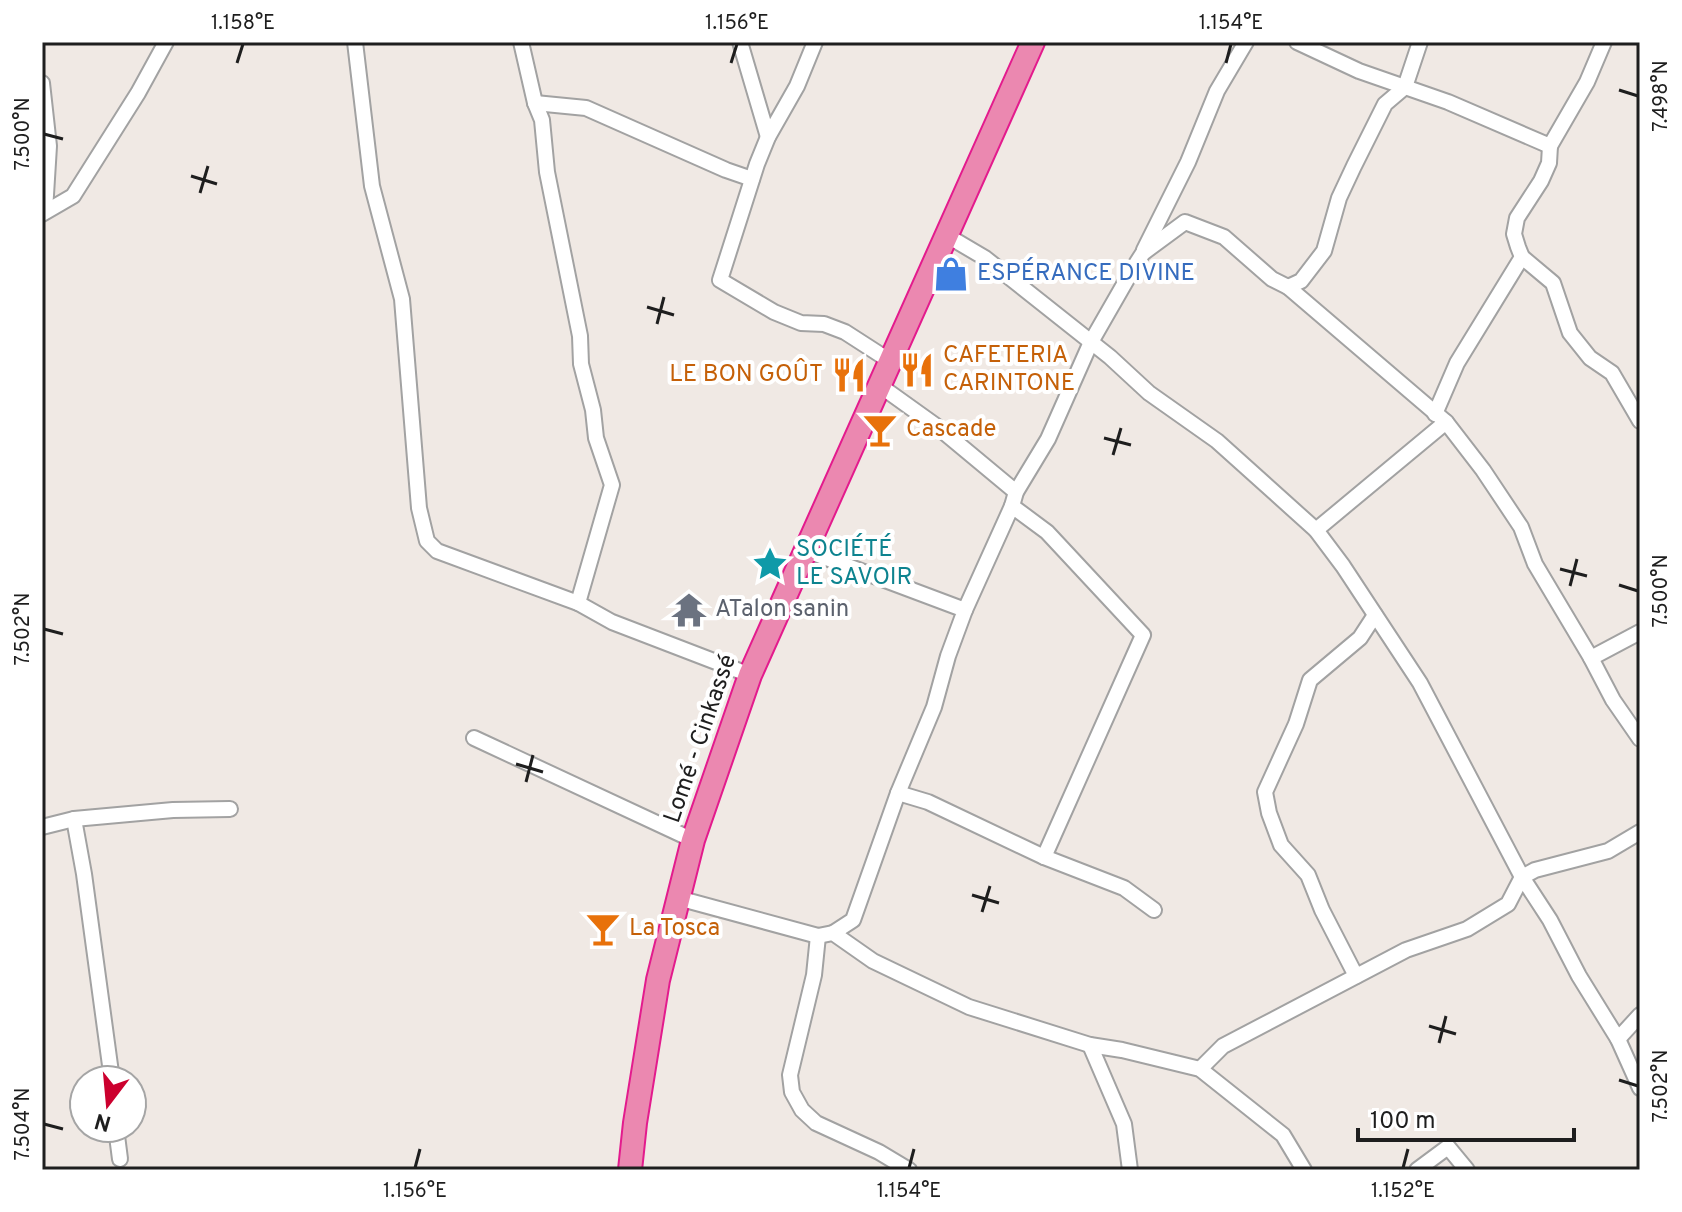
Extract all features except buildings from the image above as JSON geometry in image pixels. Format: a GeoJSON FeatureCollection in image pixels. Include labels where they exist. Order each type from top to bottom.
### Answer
{"type":"FeatureCollection","features":[{"type":"Feature","properties":{"kind":"highway","name":"Lomé - Cinkassé"},"geometry":{"type":"LineString","coordinates":[[630,1170],[658,980],[693,840],[750,675],[1033,42]]}},
{"type":"Feature","properties":{"kind":"street"},"geometry":{"type":"LineString","coordinates":[[44,213],[73,196],[166,42]]}},
{"type":"Feature","properties":{"kind":"street"},"geometry":{"type":"LineString","coordinates":[[355,42],[372,186],[402,299],[419,508],[427,541],[437,551],[578,603],[612,622],[750,675]]}},
{"type":"Feature","properties":{"kind":"street"},"geometry":{"type":"LineString","coordinates":[[521,42],[542,120],[547,172],[580,336],[581,364],[593,410],[596,438],[612,485],[578,603]]}},
{"type":"Feature","properties":{"kind":"street"},"geometry":{"type":"LineString","coordinates":[[740,42],[768,137]]}},
{"type":"Feature","properties":{"kind":"street"},"geometry":{"type":"LineString","coordinates":[[815,42],[797,86],[768,137],[720,280],[774,312],[801,323],[824,324],[845,332],[890,361]]}},
{"type":"Feature","properties":{"kind":"street"},"geometry":{"type":"LineString","coordinates":[[909,1170],[879,1152],[816,1123],[802,1110],[792,1092],[790,1075],[825,935],[853,920],[898,793],[934,707],[965,610],[1014,499],[1048,439],[1091,342],[1143,253],[1188,162],[1217,91],[1246,42]]}},
{"type":"Feature","properties":{"kind":"street"},"geometry":{"type":"LineString","coordinates":[[1297,42],[1359,71],[1517,130],[1550,146]]}},
{"type":"Feature","properties":{"kind":"street"},"geometry":{"type":"LineString","coordinates":[[1288,287],[1301,281],[1324,251],[1339,198],[1385,104],[1405,87],[1420,42]]}},
{"type":"Feature","properties":{"kind":"street"},"geometry":{"type":"LineString","coordinates":[[1604,42],[1587,82],[1550,146],[1549,163],[1517,218],[1514,234],[1522,257],[1553,283],[1570,333],[1590,358],[1612,373],[1640,421]]}},
{"type":"Feature","properties":{"kind":"street"},"geometry":{"type":"LineString","coordinates":[[42,83],[49,146],[44,213]]}},
{"type":"Feature","properties":{"kind":"street"},"geometry":{"type":"LineString","coordinates":[[535,103],[586,108],[752,179]]}},
{"type":"Feature","properties":{"kind":"street"},"geometry":{"type":"LineString","coordinates":[[1143,253],[1185,222],[1224,237],[1272,279],[1288,287],[1440,418],[1483,470],[1521,527],[1535,564],[1613,700],[1640,739]]}},
{"type":"Feature","properties":{"kind":"street"},"geometry":{"type":"LineString","coordinates":[[946,235],[985,258],[1091,342],[1149,393],[1217,441],[1316,530],[1420,683],[1522,877],[1618,1039],[1640,1088]]}},
{"type":"Feature","properties":{"kind":"street"},"geometry":{"type":"LineString","coordinates":[[1316,530],[1440,418],[1457,363],[1522,257]]}},
{"type":"Feature","properties":{"kind":"street"},"geometry":{"type":"LineString","coordinates":[[879,385],[939,428],[1014,499],[1143,635],[1044,857]]}},
{"type":"Feature","properties":{"kind":"street"},"geometry":{"type":"LineString","coordinates":[[805,550],[965,610]]}},
{"type":"Feature","properties":{"kind":"street"},"geometry":{"type":"LineString","coordinates":[[1356,976],[1308,875],[1281,845],[1265,792],[1296,724],[1310,680],[1360,638],[1375,615]]}},
{"type":"Feature","properties":{"kind":"street"},"geometry":{"type":"LineString","coordinates":[[1591,658],[1640,632]]}},
{"type":"Feature","properties":{"kind":"street"},"geometry":{"type":"LineString","coordinates":[[474,738],[693,840]]}},
{"type":"Feature","properties":{"kind":"street"},"geometry":{"type":"LineString","coordinates":[[898,793],[957,814],[1044,857],[1124,888],[1154,910]]}},
{"type":"Feature","properties":{"kind":"street"},"geometry":{"type":"LineString","coordinates":[[42,827],[74,819],[173,810],[230,809]]}},
{"type":"Feature","properties":{"kind":"street"},"geometry":{"type":"LineString","coordinates":[[74,819],[110,1064]]}},
{"type":"Feature","properties":{"kind":"street"},"geometry":{"type":"LineString","coordinates":[[1200,1069],[1223,1046],[1406,950],[1467,929],[1481,921],[1508,904],[1522,877],[1535,870],[1608,851],[1640,832]]}},
{"type":"Feature","properties":{"kind":"street"},"geometry":{"type":"LineString","coordinates":[[678,898],[825,935],[969,1007],[1090,1045],[1200,1069],[1283,1135],[1304,1170]]}},
{"type":"Feature","properties":{"kind":"street"},"geometry":{"type":"LineString","coordinates":[[1618,1039],[1640,1015]]}},
{"type":"Feature","properties":{"kind":"street"},"geometry":{"type":"LineString","coordinates":[[1090,1045],[1124,1124],[1130,1170]]}},
{"type":"Feature","properties":{"kind":"street"},"geometry":{"type":"LineString","coordinates":[[118,1144],[120,1159]]}},
{"type":"Feature","properties":{"kind":"street"},"geometry":{"type":"LineString","coordinates":[[1417,1170],[1448,1147],[1467,1170]]}},
{"type":"Feature","properties":{"kind":"place","name":"ESPÉRANCE DIVINE"},"geometry":{"type":"Point","coordinates":[951,274]}},
{"type":"Feature","properties":{"kind":"place","name":"CAFETERIA CARINTONE"},"geometry":{"type":"Point","coordinates":[917,370]}},
{"type":"Feature","properties":{"kind":"place","name":"LE BON GOÛT"},"geometry":{"type":"Point","coordinates":[849,375]}},
{"type":"Feature","properties":{"kind":"place","name":"Cascade"},"geometry":{"type":"Point","coordinates":[880,430]}},
{"type":"Feature","properties":{"kind":"place","name":"SOCIÉTÉ LE SAVOIR"},"geometry":{"type":"Point","coordinates":[770,564]}},
{"type":"Feature","properties":{"kind":"place","name":"ATalon sanin"},"geometry":{"type":"Point","coordinates":[689,610]}},
{"type":"Feature","properties":{"kind":"place","name":"La Tosca"},"geometry":{"type":"Point","coordinates":[603,929]}}]}
